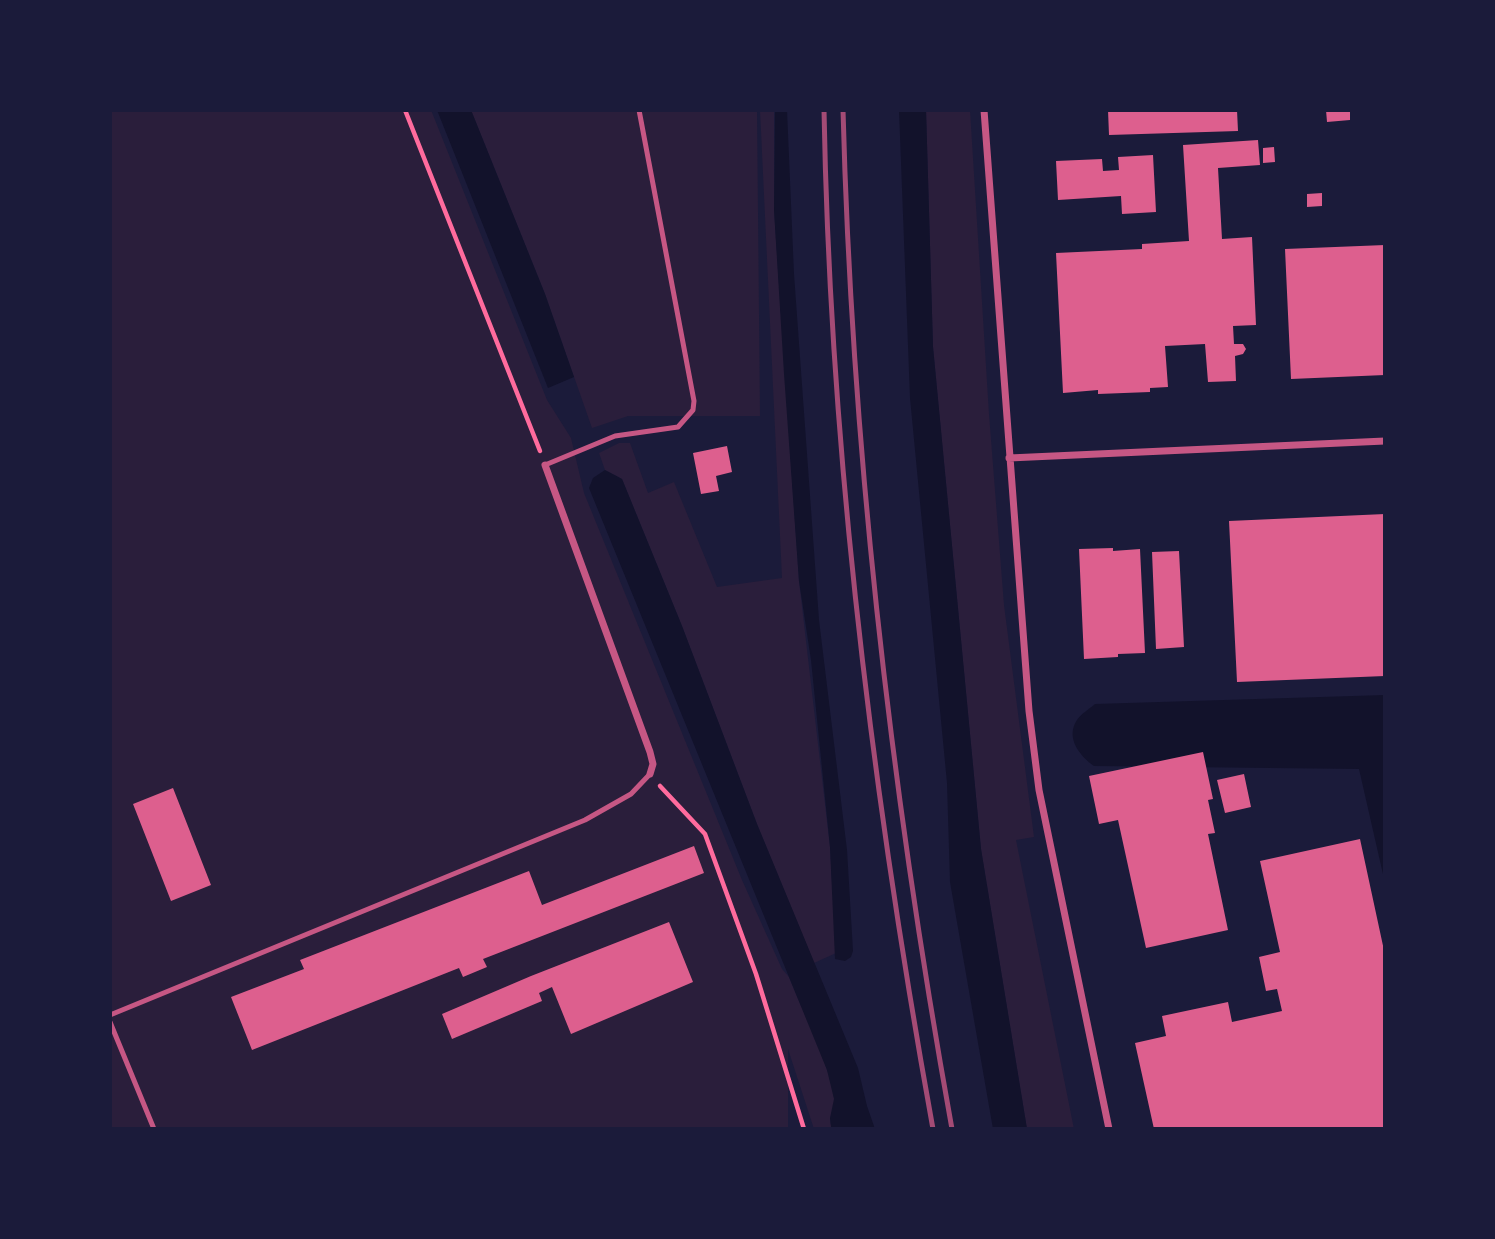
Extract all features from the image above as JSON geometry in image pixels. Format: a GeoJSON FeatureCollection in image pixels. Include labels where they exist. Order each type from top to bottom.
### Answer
{"type":"FeatureCollection","features":[{"type":"Feature","properties":{"kind":"street"},"geometry":{"type":"LineString","coordinates":[[984,110],[1029,710],[1039,790],[1109,1129]]}},
{"type":"Feature","properties":{"kind":"street"},"geometry":{"type":"LineString","coordinates":[[1009,458],[1385,441]]}},
{"type":"Feature","properties":{"kind":"street"},"geometry":{"type":"LineString","coordinates":[[545,464],[650,752],[653,764],[650,775]]}},
{"type":"Feature","properties":{"kind":"lane"},"geometry":{"type":"LineString","coordinates":[[545,464],[615,436],[678,427],[693,410],[694,401],[639,110]]}},
{"type":"Feature","properties":{"kind":"lane"},"geometry":{"type":"LineString","coordinates":[[110,1015],[586,820],[631,794],[650,775]]}},
{"type":"Feature","properties":{"kind":"lane"},"geometry":{"type":"LineString","coordinates":[[110,1022],[154,1129]]}},
{"type":"Feature","properties":{"kind":"path"},"geometry":{"type":"LineString","coordinates":[[405,110],[545,464]]}},
{"type":"Feature","properties":{"kind":"path"},"geometry":{"type":"LineString","coordinates":[[650,775],[705,834],[756,974],[804,1129]]}},
{"type":"Feature","properties":{"kind":"shaded area"},"geometry":{"type":"Polygon","coordinates":[[[110,110],[431,110],[547,400],[571,438],[584,493],[742,880],[782,969],[789,977],[821,1053],[834,1097],[830,1121],[833,1129],[814,1129],[788,1049],[788,1129],[110,1129],[110,110]]]}},
{"type":"Feature","properties":{"kind":"shaded area"},"geometry":{"type":"Polygon","coordinates":[[[437,110],[471,110],[545,294],[574,377],[548,388],[437,110]]]}},
{"type":"Feature","properties":{"kind":"shaded area"},"geometry":{"type":"Polygon","coordinates":[[[471,110],[757,110],[760,416],[628,416],[592,428],[545,294],[471,110]]]}},
{"type":"Feature","properties":{"kind":"shaded area"},"geometry":{"type":"Polygon","coordinates":[[[760,110],[774,110],[774,210],[799,581],[830,847],[836,953],[814,963],[622,479],[605,470],[599,453],[619,443],[630,443],[648,493],[674,482],[717,587],[782,578],[760,110]]]}},
{"type":"Feature","properties":{"kind":"shaded area"},"geometry":{"type":"Polygon","coordinates":[[[775,110],[787,110],[794,274],[819,620],[847,850],[853,951],[851,957],[845,961],[835,959],[830,847],[811,660],[799,581],[774,210],[775,110]]]}},
{"type":"Feature","properties":{"kind":"shaded area"},"geometry":{"type":"Polygon","coordinates":[[[899,110],[926,110],[933,347],[981,849],[1027,1129],[993,1129],[950,882],[947,783],[910,398],[899,110]]]}},
{"type":"Feature","properties":{"kind":"shaded area"},"geometry":{"type":"Polygon","coordinates":[[[926,110],[970,110],[1004,605],[1034,837],[1016,840],[1074,1129],[1027,1129],[981,849],[933,347],[926,110]]]}},
{"type":"Feature","properties":{"kind":"shaded area"},"geometry":{"type":"Polygon","coordinates":[[[605,470],[622,479],[682,626],[757,824],[858,1068],[875,1129],[831,1127],[834,1099],[827,1070],[589,488],[593,478],[605,470]]]}},
{"type":"Feature","properties":{"kind":"shaded area"},"geometry":{"type":"Polygon","coordinates":[[[1385,695],[1385,883],[1359,769],[1094,766],[1079,752],[1073,740],[1077,720],[1095,704],[1385,695]]]}},
{"type":"Feature","properties":{"kind":"building"},"geometry":{"type":"Polygon","coordinates":[[[1108,110],[1237,110],[1238,131],[1109,135],[1108,110]]]}},
{"type":"Feature","properties":{"kind":"building"},"geometry":{"type":"Polygon","coordinates":[[[1326,110],[1350,110],[1350,120],[1327,122],[1326,110]]]}},
{"type":"Feature","properties":{"kind":"building"},"geometry":{"type":"Polygon","coordinates":[[[1258,140],[1260,165],[1218,168],[1222,239],[1252,237],[1256,325],[1233,326],[1234,344],[1243,344],[1246,349],[1243,354],[1235,356],[1236,381],[1208,382],[1205,344],[1165,346],[1168,387],[1150,388],[1150,392],[1098,394],[1098,390],[1063,393],[1056,253],[1142,249],[1142,244],[1189,241],[1183,145],[1258,140]]]}},
{"type":"Feature","properties":{"kind":"building"},"geometry":{"type":"Polygon","coordinates":[[[1274,147],[1275,162],[1263,163],[1263,148],[1274,147]]]}},
{"type":"Feature","properties":{"kind":"building"},"geometry":{"type":"Polygon","coordinates":[[[1153,155],[1156,212],[1122,214],[1121,196],[1058,200],[1056,161],[1102,159],[1103,171],[1119,170],[1118,157],[1153,155]]]}},
{"type":"Feature","properties":{"kind":"building"},"geometry":{"type":"Polygon","coordinates":[[[1322,193],[1322,206],[1307,207],[1307,194],[1322,193]]]}},
{"type":"Feature","properties":{"kind":"building"},"geometry":{"type":"Polygon","coordinates":[[[1385,245],[1385,375],[1291,379],[1285,249],[1385,245]]]}},
{"type":"Feature","properties":{"kind":"building"},"geometry":{"type":"Polygon","coordinates":[[[727,446],[732,472],[716,476],[719,491],[701,494],[693,453],[727,446]]]}},
{"type":"Feature","properties":{"kind":"building"},"geometry":{"type":"Polygon","coordinates":[[[1385,514],[1385,676],[1237,682],[1229,521],[1385,514]]]}},
{"type":"Feature","properties":{"kind":"building"},"geometry":{"type":"Polygon","coordinates":[[[1113,548],[1113,551],[1140,549],[1145,653],[1084,659],[1079,549],[1113,548]]]}},
{"type":"Feature","properties":{"kind":"building"},"geometry":{"type":"Polygon","coordinates":[[[1179,551],[1184,647],[1156,649],[1152,552],[1179,551]]]}},
{"type":"Feature","properties":{"kind":"building"},"geometry":{"type":"Polygon","coordinates":[[[1203,752],[1213,799],[1208,800],[1215,833],[1208,834],[1228,930],[1146,948],[1118,820],[1099,824],[1089,776],[1203,752]]]}},
{"type":"Feature","properties":{"kind":"building"},"geometry":{"type":"Polygon","coordinates":[[[1244,774],[1251,807],[1225,813],[1217,780],[1244,774]]]}},
{"type":"Feature","properties":{"kind":"building"},"geometry":{"type":"Polygon","coordinates":[[[173,788],[211,885],[171,901],[133,804],[173,788]]]}},
{"type":"Feature","properties":{"kind":"building"},"geometry":{"type":"Polygon","coordinates":[[[1360,839],[1385,955],[1385,1129],[1154,1129],[1135,1043],[1166,1036],[1162,1016],[1228,1002],[1232,1022],[1282,1011],[1277,989],[1266,991],[1259,957],[1280,952],[1260,861],[1360,839]]]}},
{"type":"Feature","properties":{"kind":"building"},"geometry":{"type":"Polygon","coordinates":[[[694,846],[704,873],[483,959],[487,967],[463,977],[459,968],[252,1050],[231,997],[304,969],[300,960],[529,871],[542,905],[694,846]]]}},
{"type":"Feature","properties":{"kind":"building"},"geometry":{"type":"Polygon","coordinates":[[[669,922],[693,982],[571,1034],[552,987],[539,993],[542,1001],[452,1039],[442,1014],[669,922]]]}},
{"type":"Feature","properties":{"kind":"railway"},"geometry":{"type":"LineString","coordinates":[[824,110],[835,366],[858,622],[891,876],[933,1129]]}},
{"type":"Feature","properties":{"kind":"railway"},"geometry":{"type":"LineString","coordinates":[[843,110],[855,366],[878,621],[910,876],[952,1129]]}}]}
